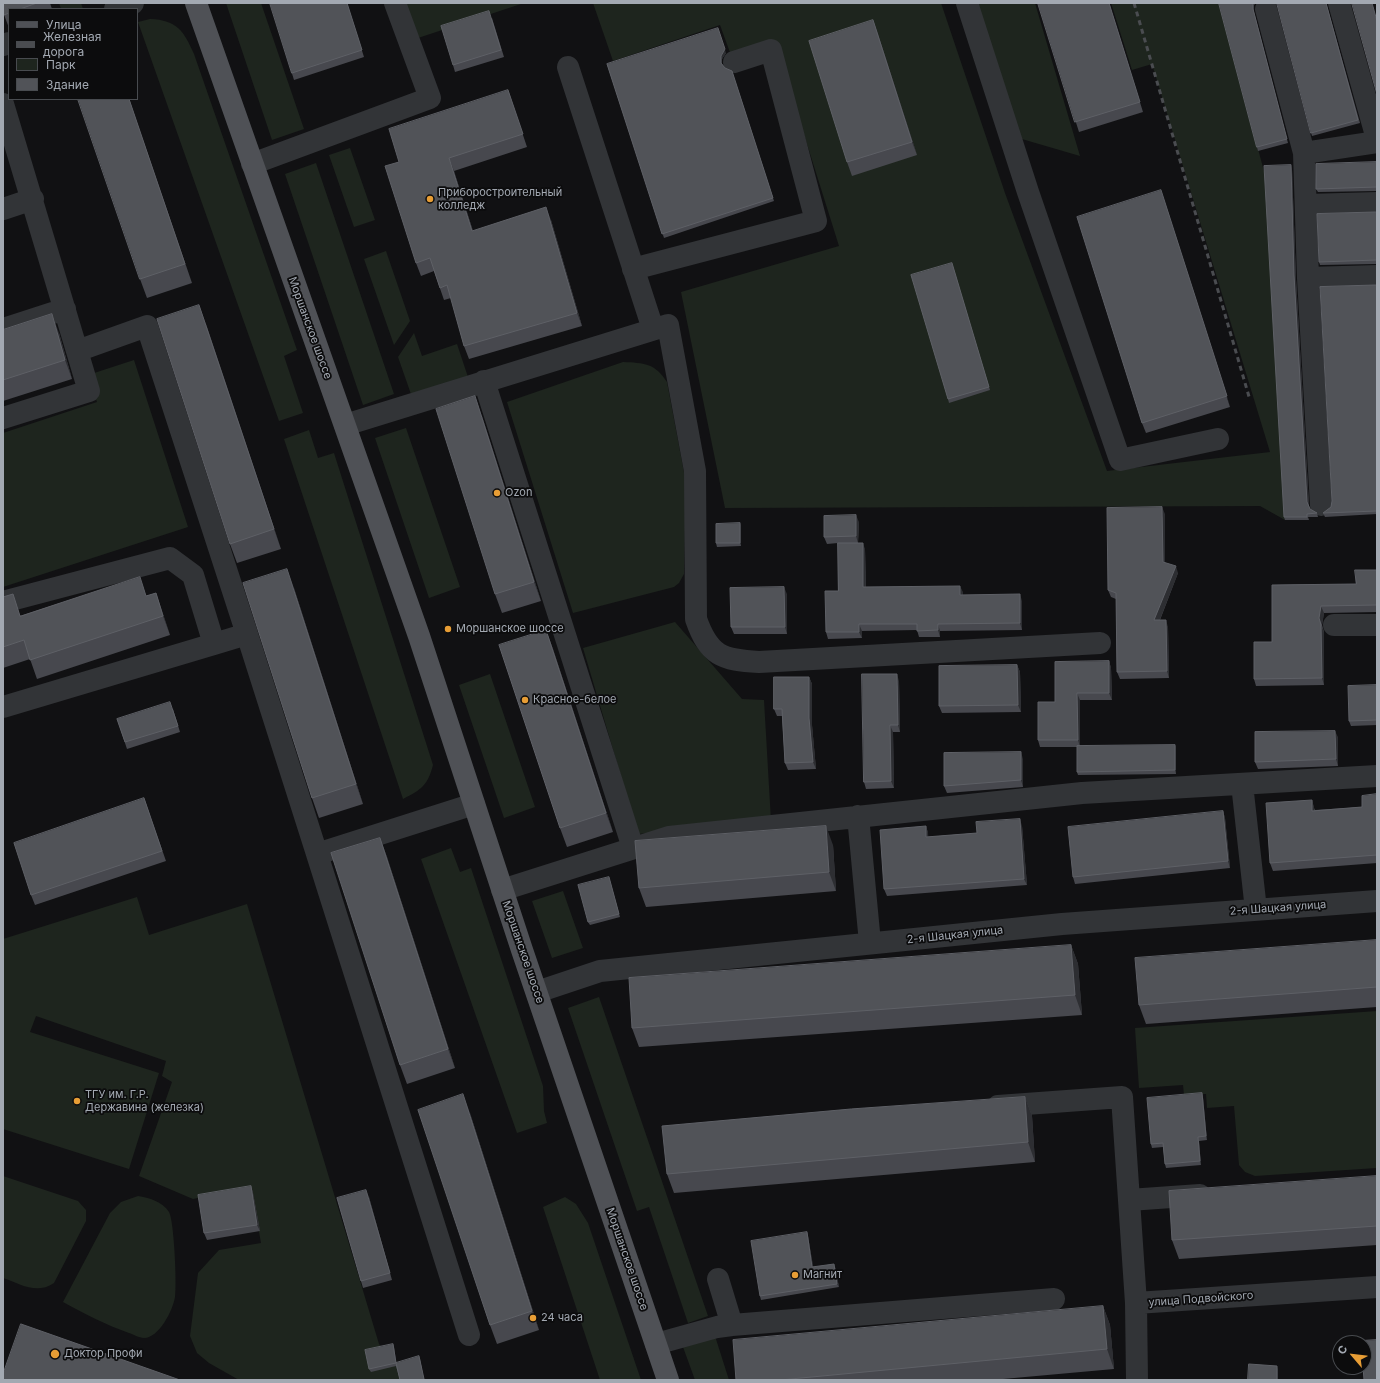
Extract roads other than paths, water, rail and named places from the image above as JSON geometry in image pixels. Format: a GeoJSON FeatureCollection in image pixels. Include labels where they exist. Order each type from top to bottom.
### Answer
{"type":"FeatureCollection","features":[{"type":"Feature","properties":{"kind":"main road","name":"Моршанское шоссе"},"geometry":{"type":"LineString","coordinates":[[196,3],[344,425],[420,636],[502,890],[668,1380]]}},
{"type":"Feature","properties":{"kind":"street"},"geometry":{"type":"LineString","coordinates":[[118,8],[133,3]]}},
{"type":"Feature","properties":{"kind":"street"},"geometry":{"type":"LineString","coordinates":[[252,164],[430,98],[396,3]]}},
{"type":"Feature","properties":{"kind":"street"},"geometry":{"type":"LineString","coordinates":[[967,3],[1028,192],[1120,460],[1218,439]]}},
{"type":"Feature","properties":{"kind":"street"},"geometry":{"type":"LineString","coordinates":[[1304,153],[1377,140],[1339,3]]}},
{"type":"Feature","properties":{"kind":"street"},"geometry":{"type":"LineString","coordinates":[[1266,9],[1304,153],[1307,205],[1308,278],[1321,505]]}},
{"type":"Feature","properties":{"kind":"street"},"geometry":{"type":"LineString","coordinates":[[633,269],[816,221],[772,50],[734,62]]}},
{"type":"Feature","properties":{"kind":"street"},"geometry":{"type":"LineString","coordinates":[[568,67],[653,329]]}},
{"type":"Feature","properties":{"kind":"street"},"geometry":{"type":"LineString","coordinates":[[3,104],[89,391],[3,418]]}},
{"type":"Feature","properties":{"kind":"street"},"geometry":{"type":"LineString","coordinates":[[3,209],[32,200]]}},
{"type":"Feature","properties":{"kind":"street"},"geometry":{"type":"LineString","coordinates":[[1307,205],[1377,203]]}},
{"type":"Feature","properties":{"kind":"street"},"geometry":{"type":"LineString","coordinates":[[1308,278],[1377,276]]}},
{"type":"Feature","properties":{"kind":"street"},"geometry":{"type":"LineString","coordinates":[[3,329],[65,309]]}},
{"type":"Feature","properties":{"kind":"street"},"geometry":{"type":"LineString","coordinates":[[344,425],[668,325],[695,471],[696,620],[702,635],[710,647],[719,654],[732,660],[759,662],[1100,643]]}},
{"type":"Feature","properties":{"kind":"street"},"geometry":{"type":"LineString","coordinates":[[77,351],[147,326],[248,634],[469,1335]]}},
{"type":"Feature","properties":{"kind":"street"},"geometry":{"type":"LineString","coordinates":[[484,381],[633,848]]}},
{"type":"Feature","properties":{"kind":"street"},"geometry":{"type":"LineString","coordinates":[[3,602],[170,558],[193,575],[214,644]]}},
{"type":"Feature","properties":{"kind":"street"},"geometry":{"type":"LineString","coordinates":[[1334,625],[1377,625]]}},
{"type":"Feature","properties":{"kind":"street"},"geometry":{"type":"LineString","coordinates":[[3,707],[248,634]]}},
{"type":"Feature","properties":{"kind":"street"},"geometry":{"type":"LineString","coordinates":[[502,890],[669,837],[1082,792],[1377,776]]}},
{"type":"Feature","properties":{"kind":"street"},"geometry":{"type":"LineString","coordinates":[[1242,784],[1256,910]]}},
{"type":"Feature","properties":{"kind":"street"},"geometry":{"type":"LineString","coordinates":[[317,854],[474,804]]}},
{"type":"Feature","properties":{"kind":"street"},"geometry":{"type":"LineString","coordinates":[[858,816],[870,943]]}},
{"type":"Feature","properties":{"kind":"street","name":"2-я Шацкая улица"},"geometry":{"type":"LineString","coordinates":[[537,992],[600,971],[1062,924],[1377,901]]}},
{"type":"Feature","properties":{"kind":"street","name":"улица Подвойского"},"geometry":{"type":"LineString","coordinates":[[979,1107],[1122,1097],[1136,1303],[1377,1287]]}},
{"type":"Feature","properties":{"kind":"street"},"geometry":{"type":"LineString","coordinates":[[1129,1200],[1222,1193]]}},
{"type":"Feature","properties":{"kind":"street"},"geometry":{"type":"LineString","coordinates":[[718,1279],[732,1325]]}},
{"type":"Feature","properties":{"kind":"street"},"geometry":{"type":"LineString","coordinates":[[656,1344],[718,1327],[732,1325],[1054,1299]]}},
{"type":"Feature","properties":{"kind":"street"},"geometry":{"type":"LineString","coordinates":[[1136,1303],[1137,1380]]}},
{"type":"Feature","properties":{"kind":"railway"},"geometry":{"type":"LineString","coordinates":[[1134,3],[1250,400]]}},
{"type":"Feature","properties":{"kind":"place","name":"Приборостроительный колледж"},"geometry":{"type":"Point","coordinates":[430,199]}},
{"type":"Feature","properties":{"kind":"place","name":"Ozon"},"geometry":{"type":"Point","coordinates":[497,493]}},
{"type":"Feature","properties":{"kind":"place","name":"Моршанское шоссе"},"geometry":{"type":"Point","coordinates":[448,629]}},
{"type":"Feature","properties":{"kind":"place","name":"Красное-белое"},"geometry":{"type":"Point","coordinates":[525,700]}},
{"type":"Feature","properties":{"kind":"place","name":"ТГУ им. Г.Р. Державина (железка)"},"geometry":{"type":"Point","coordinates":[77,1101]}},
{"type":"Feature","properties":{"kind":"place","name":"Магнит"},"geometry":{"type":"Point","coordinates":[795,1275]}},
{"type":"Feature","properties":{"kind":"place","name":"24 часа"},"geometry":{"type":"Point","coordinates":[533,1318]}},
{"type":"Feature","properties":{"kind":"place","name":"Доктор Профи"},"geometry":{"type":"Point","coordinates":[55,1354]}}]}
